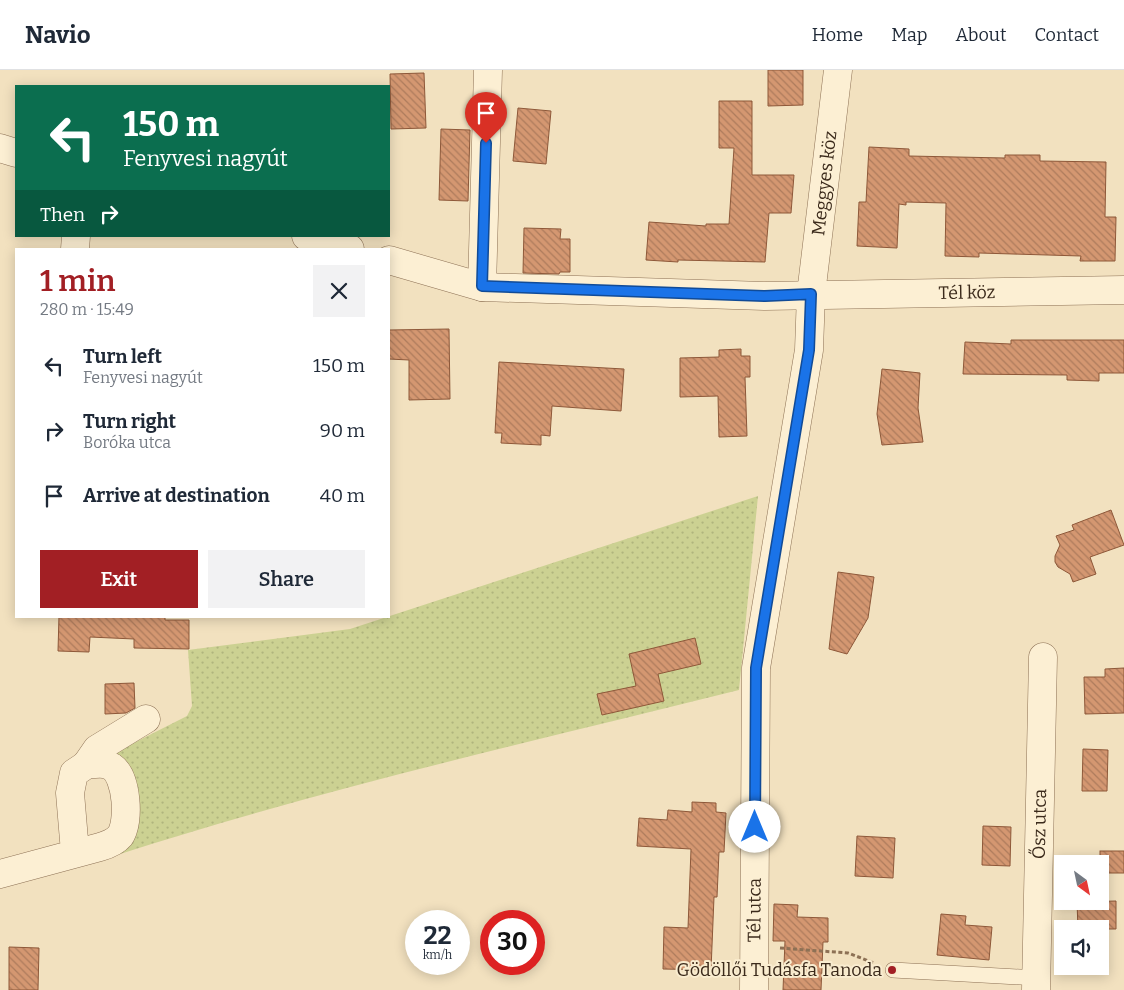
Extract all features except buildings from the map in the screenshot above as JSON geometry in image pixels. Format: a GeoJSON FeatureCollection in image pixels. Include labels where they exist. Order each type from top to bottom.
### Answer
{"type":"FeatureCollection","features":[{"type":"Feature","properties":{"kind":"street"},"geometry":{"type":"LineString","coordinates":[[482,286],[488,70]]}},
{"type":"Feature","properties":{"kind":"street","name":"Meggyes köz"},"geometry":{"type":"LineString","coordinates":[[811,294],[838,70]]}},
{"type":"Feature","properties":{"kind":"street"},"geometry":{"type":"LineString","coordinates":[[0,148],[15,153]]}},
{"type":"Feature","properties":{"kind":"street"},"geometry":{"type":"LineString","coordinates":[[309,237],[347,248]]}},
{"type":"Feature","properties":{"kind":"street","name":"Tél köz"},"geometry":{"type":"LineString","coordinates":[[390,260],[482,286],[765,296],[1124,290]]}},
{"type":"Feature","properties":{"kind":"street","name":"Tél utca"},"geometry":{"type":"LineString","coordinates":[[754,990],[756,668],[809,350],[811,294]]}},
{"type":"Feature","properties":{"kind":"street","name":"Ősz utca"},"geometry":{"type":"LineString","coordinates":[[1036,984],[1043,657]]}},
{"type":"Feature","properties":{"kind":"street"},"geometry":{"type":"LineString","coordinates":[[75,852],[70,793],[74,773],[86,764],[97,748],[146,719]]}},
{"type":"Feature","properties":{"kind":"street"},"geometry":{"type":"LineString","coordinates":[[0,874],[75,852],[100,847],[115,840],[123,829],[125,820],[125,789],[119,773],[104,764],[86,764]]}},
{"type":"Feature","properties":{"kind":"lane"},"geometry":{"type":"LineString","coordinates":[[893,970],[1036,984]]}},
{"type":"Feature","properties":{"kind":"path"},"geometry":{"type":"LineString","coordinates":[[778,957],[778,948],[848,953],[893,970]]}},
{"type":"Feature","properties":{"kind":"green space"},"geometry":{"type":"Polygon","coordinates":[[[758,496],[739,690],[349,788],[194,831],[117,855],[108,756],[187,716],[192,706],[188,650],[350,629],[384,618],[390,618],[390,616],[758,496]]]}},
{"type":"Feature","properties":{"kind":"place","name":"Gödöllői Tudásfa Tanoda"},"geometry":{"type":"Point","coordinates":[892,970]}},
{"type":"Feature","properties":{"kind":"route"},"geometry":{"type":"LineString","coordinates":[[486,143],[482,286],[765,296],[811,294],[809,350],[756,668],[755,827]]}}]}
